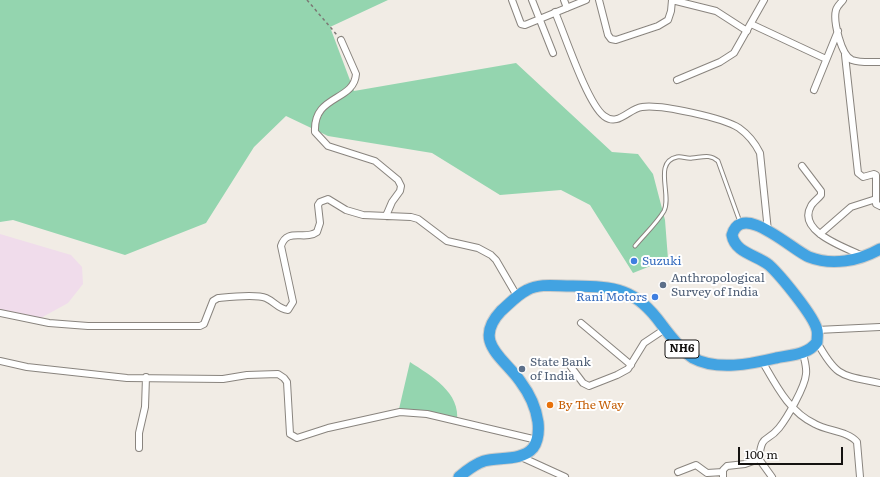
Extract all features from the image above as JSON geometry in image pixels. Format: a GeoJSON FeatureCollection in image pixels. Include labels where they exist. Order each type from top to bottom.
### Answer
{"type":"FeatureCollection","features":[{"type":"Feature","properties":{"kind":"highway"},"geometry":{"type":"LineString","coordinates":[[817,342],[817,330],[809,315],[776,272],[760,259],[736,246],[732,235],[736,227],[746,222],[752,224],[768,231],[808,257],[829,261],[842,261],[865,257],[880,249]]}},
{"type":"Feature","properties":{"kind":"highway","name":"NH6"},"geometry":{"type":"LineString","coordinates":[[537,440],[537,420],[532,402],[519,380],[493,349],[489,341],[489,332],[492,323],[518,296],[533,287],[543,285],[613,288],[624,291],[640,299],[684,351],[703,362],[724,365],[762,361],[803,353],[814,346],[817,342]]}},
{"type":"Feature","properties":{"kind":"highway"},"geometry":{"type":"LineString","coordinates":[[459,477],[473,466],[483,462],[519,456],[530,450],[537,440]]}},
{"type":"Feature","properties":{"kind":"street"},"geometry":{"type":"LineString","coordinates":[[512,0],[521,24],[525,25],[586,0]]}},
{"type":"Feature","properties":{"kind":"street"},"geometry":{"type":"LineString","coordinates":[[532,0],[553,53]]}},
{"type":"Feature","properties":{"kind":"street"},"geometry":{"type":"LineString","coordinates":[[564,0],[567,8]]}},
{"type":"Feature","properties":{"kind":"street"},"geometry":{"type":"LineString","coordinates":[[599,0],[608,35],[611,39],[616,40],[658,26],[668,20],[672,0],[716,11],[748,31]]}},
{"type":"Feature","properties":{"kind":"street"},"geometry":{"type":"LineString","coordinates":[[677,80],[728,58],[739,47],[764,0]]}},
{"type":"Feature","properties":{"kind":"street"},"geometry":{"type":"LineString","coordinates":[[843,0],[836,12],[838,31],[845,55],[858,173],[863,177],[874,174],[876,175],[876,204],[880,206]]}},
{"type":"Feature","properties":{"kind":"street"},"geometry":{"type":"LineString","coordinates":[[555,12],[591,101],[603,115],[609,119],[621,118],[641,107],[659,108],[730,123],[748,135],[756,144],[760,154],[768,231]]}},
{"type":"Feature","properties":{"kind":"street"},"geometry":{"type":"LineString","coordinates":[[751,24],[826,59]]}},
{"type":"Feature","properties":{"kind":"street"},"geometry":{"type":"LineString","coordinates":[[814,90],[838,31]]}},
{"type":"Feature","properties":{"kind":"street"},"geometry":{"type":"LineString","coordinates":[[341,40],[356,74],[356,80],[351,88],[321,109],[315,118],[315,132],[328,146],[375,161],[398,180],[401,186],[400,191],[388,209],[386,216]]}},
{"type":"Feature","properties":{"kind":"street"},"geometry":{"type":"LineString","coordinates":[[845,55],[851,60],[880,62]]}},
{"type":"Feature","properties":{"kind":"street"},"geometry":{"type":"LineString","coordinates":[[802,166],[821,191],[821,195],[811,207],[808,217],[812,227],[820,234],[865,257]]}},
{"type":"Feature","properties":{"kind":"street"},"geometry":{"type":"LineString","coordinates":[[0,313],[49,323],[88,326],[200,326],[204,324],[213,301],[218,298],[262,297],[280,308],[288,310],[293,302],[281,246],[283,240],[290,235],[310,235],[317,232],[320,228],[318,205],[320,202],[330,199],[346,210],[363,215],[411,217],[418,219],[447,242],[478,248],[491,255],[496,260],[518,296]]}},
{"type":"Feature","properties":{"kind":"street"},"geometry":{"type":"LineString","coordinates":[[820,234],[851,207],[876,199]]}},
{"type":"Feature","properties":{"kind":"street"},"geometry":{"type":"LineString","coordinates":[[582,323],[631,365]]}},
{"type":"Feature","properties":{"kind":"street"},"geometry":{"type":"LineString","coordinates":[[817,330],[880,327]]}},
{"type":"Feature","properties":{"kind":"street"},"geometry":{"type":"LineString","coordinates":[[571,367],[583,383],[589,386],[623,372],[631,365],[635,355],[644,343],[665,328]]}},
{"type":"Feature","properties":{"kind":"street"},"geometry":{"type":"LineString","coordinates":[[817,342],[834,369],[848,376],[880,383]]}},
{"type":"Feature","properties":{"kind":"street"},"geometry":{"type":"LineString","coordinates":[[758,459],[762,441],[779,428],[791,407],[796,402],[806,374],[803,353]]}},
{"type":"Feature","properties":{"kind":"street"},"geometry":{"type":"LineString","coordinates":[[0,360],[27,367],[127,378],[222,379],[247,375],[278,374],[287,382],[290,434],[297,438],[328,428],[400,412],[427,414],[537,440]]}},
{"type":"Feature","properties":{"kind":"street"},"geometry":{"type":"LineString","coordinates":[[762,361],[791,407],[813,424],[855,439],[859,446],[860,477]]}},
{"type":"Feature","properties":{"kind":"street"},"geometry":{"type":"LineString","coordinates":[[139,448],[139,433],[145,401],[146,377]]}},
{"type":"Feature","properties":{"kind":"street"},"geometry":{"type":"LineString","coordinates":[[519,456],[565,477]]}},
{"type":"Feature","properties":{"kind":"street"},"geometry":{"type":"LineString","coordinates":[[678,472],[696,465],[707,473],[723,474],[727,466],[745,464],[758,459]]}},
{"type":"Feature","properties":{"kind":"street"},"geometry":{"type":"LineString","coordinates":[[758,459],[772,477]]}},
{"type":"Feature","properties":{"kind":"lane"},"geometry":{"type":"LineString","coordinates":[[635,246],[664,211],[666,199],[664,169],[666,163],[675,157],[690,158],[708,156],[718,161],[740,224]]}},
{"type":"Feature","properties":{"kind":"path"},"geometry":{"type":"LineString","coordinates":[[308,0],[341,40]]}},
{"type":"Feature","properties":{"kind":"shaded area"},"geometry":{"type":"Polygon","coordinates":[[[0,234],[71,255],[82,267],[83,284],[68,303],[39,319],[0,311],[0,234]]]}},
{"type":"Feature","properties":{"kind":"green space"},"geometry":{"type":"Polygon","coordinates":[[[0,0],[388,0],[330,27],[354,91],[516,63],[612,152],[638,154],[653,174],[665,220],[668,259],[633,273],[590,205],[561,190],[500,195],[432,153],[328,136],[286,116],[254,147],[206,223],[125,255],[13,220],[0,222],[0,0]]]}},
{"type":"Feature","properties":{"kind":"green space"},"geometry":{"type":"Polygon","coordinates":[[[410,362],[443,386],[454,402],[457,411],[457,422],[399,409],[410,362]]]}},
{"type":"Feature","properties":{"kind":"place","name":"Suzuki"},"geometry":{"type":"Point","coordinates":[634,261]}},
{"type":"Feature","properties":{"kind":"place","name":"Anthropological Survey of India"},"geometry":{"type":"Point","coordinates":[663,285]}},
{"type":"Feature","properties":{"kind":"place","name":"Rani Motors"},"geometry":{"type":"Point","coordinates":[655,297]}},
{"type":"Feature","properties":{"kind":"place","name":"State Bank of India"},"geometry":{"type":"Point","coordinates":[522,369]}},
{"type":"Feature","properties":{"kind":"place","name":"By The Way"},"geometry":{"type":"Point","coordinates":[550,405]}}]}
